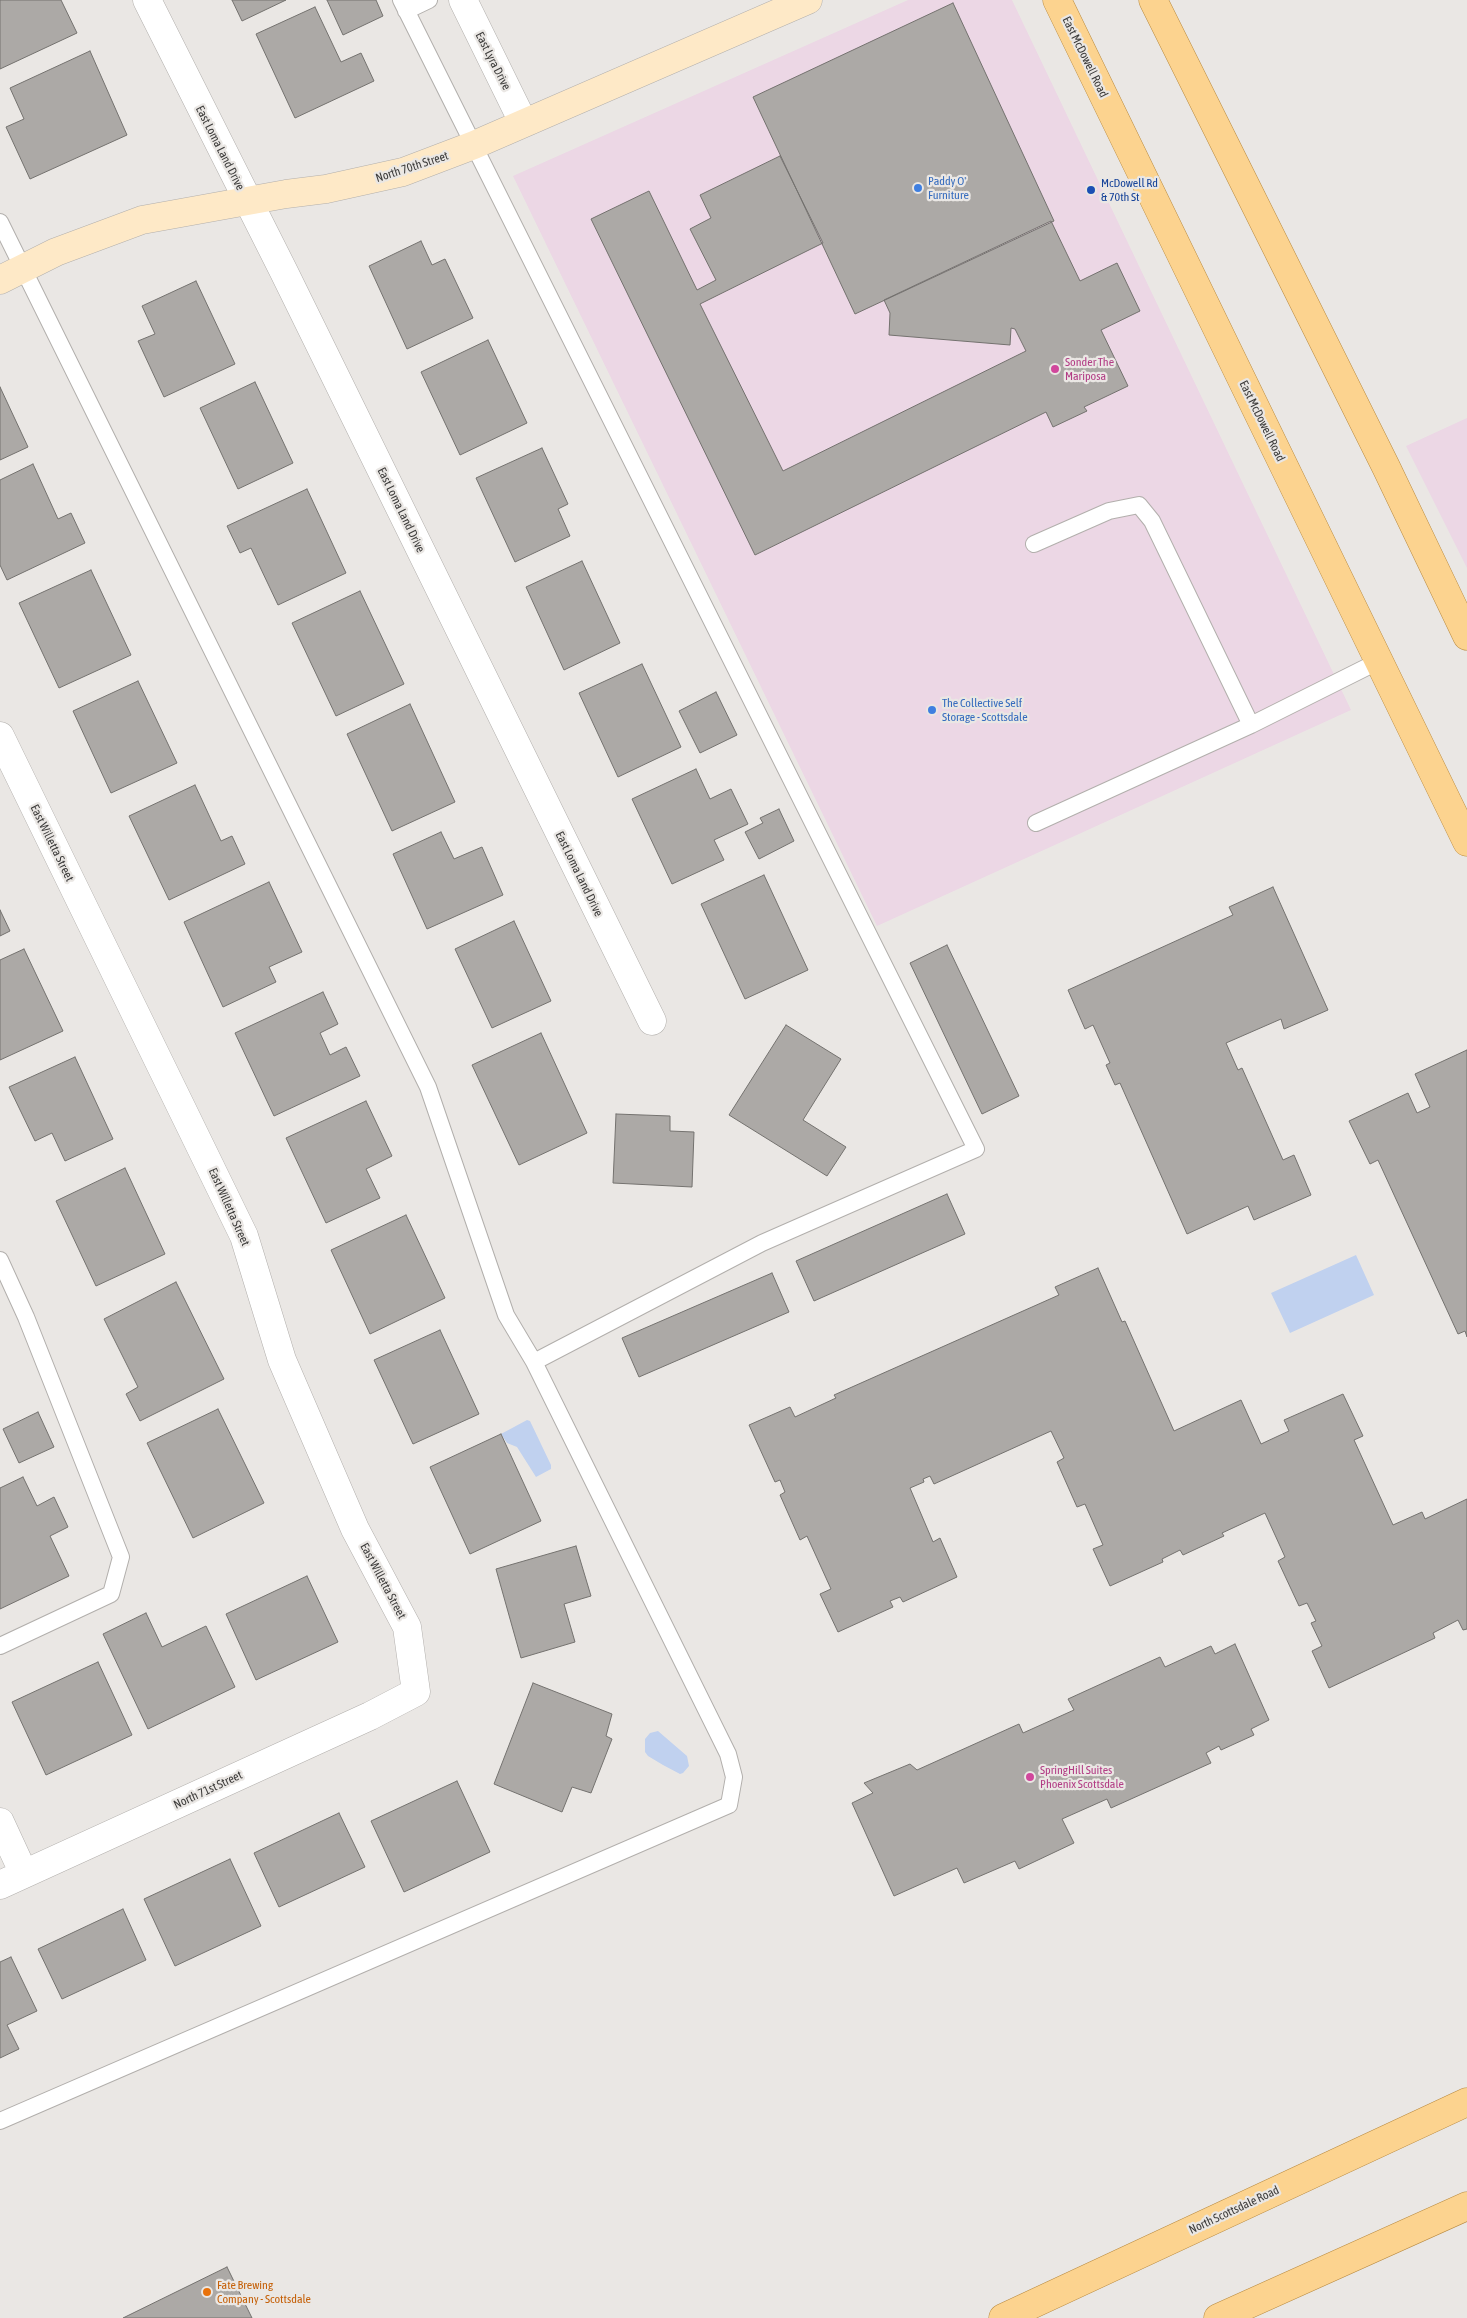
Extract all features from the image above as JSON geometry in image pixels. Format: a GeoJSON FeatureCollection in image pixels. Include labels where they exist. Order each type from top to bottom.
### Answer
{"type":"FeatureCollection","features":[{"type":"Feature","properties":{"kind":"main road","name":"East McDowell Road"},"geometry":{"type":"LineString","coordinates":[[1058,0],[1467,842]]}},
{"type":"Feature","properties":{"kind":"main road"},"geometry":{"type":"LineString","coordinates":[[1153,0],[1386,467],[1467,636]]}},
{"type":"Feature","properties":{"kind":"main road","name":"North Scottsdale Road"},"geometry":{"type":"LineString","coordinates":[[1003,2318],[1467,2102]]}},
{"type":"Feature","properties":{"kind":"main road"},"geometry":{"type":"LineString","coordinates":[[1218,2318],[1467,2206]]}},
{"type":"Feature","properties":{"kind":"street","name":"East Loma Land Drive"},"geometry":{"type":"LineString","coordinates":[[147,0],[652,1022]]}},
{"type":"Feature","properties":{"kind":"street","name":"East Lyra Drive"},"geometry":{"type":"LineString","coordinates":[[463,0],[523,122]]}},
{"type":"Feature","properties":{"kind":"street","name":"North 70th Street"},"geometry":{"type":"LineString","coordinates":[[12,274],[56,252],[142,220],[326,189],[396,174],[474,145],[523,122],[808,0]]}},
{"type":"Feature","properties":{"kind":"street","name":"East Willetta Street"},"geometry":{"type":"LineString","coordinates":[[0,736],[244,1236],[282,1360],[355,1529],[408,1626],[416,1692]]}},
{"type":"Feature","properties":{"kind":"street","name":"North 71st Street"},"geometry":{"type":"LineString","coordinates":[[12,1880],[370,1716],[416,1692]]}},
{"type":"Feature","properties":{"kind":"street"},"geometry":{"type":"LineString","coordinates":[[0,1822],[12,1880]]}},
{"type":"Feature","properties":{"kind":"lane"},"geometry":{"type":"LineString","coordinates":[[429,0],[404,6],[976,1149],[762,1243],[534,1362]]}},
{"type":"Feature","properties":{"kind":"lane"},"geometry":{"type":"LineString","coordinates":[[0,222],[12,274],[98,423],[428,1087],[506,1315],[534,1362],[728,1754],[734,1777],[729,1804],[0,2122]]}},
{"type":"Feature","properties":{"kind":"lane"},"geometry":{"type":"LineString","coordinates":[[1034,544],[1109,510],[1139,505],[1152,521],[1251,725]]}},
{"type":"Feature","properties":{"kind":"lane"},"geometry":{"type":"LineString","coordinates":[[1036,823],[1251,725],[1379,661]]}},
{"type":"Feature","properties":{"kind":"lane"},"geometry":{"type":"LineString","coordinates":[[0,1260],[26,1317],[121,1557],[111,1594],[0,1646]]}},
{"type":"Feature","properties":{"kind":"shaded area"},"geometry":{"type":"Polygon","coordinates":[[[908,0],[1012,0],[1351,710],[877,926],[513,176],[908,0]]]}},
{"type":"Feature","properties":{"kind":"shaded area"},"geometry":{"type":"Polygon","coordinates":[[[1467,418],[1467,568],[1406,446],[1467,418]]]}},
{"type":"Feature","properties":{"kind":"water"},"geometry":{"type":"Polygon","coordinates":[[[1356,1255],[1374,1295],[1290,1333],[1271,1293],[1356,1255]]]}},
{"type":"Feature","properties":{"kind":"water"},"geometry":{"type":"Polygon","coordinates":[[[527,1420],[530,1421],[551,1465],[551,1469],[536,1477],[517,1447],[507,1443],[501,1434],[527,1420]]]}},
{"type":"Feature","properties":{"kind":"water"},"geometry":{"type":"Polygon","coordinates":[[[658,1731],[687,1756],[689,1766],[683,1773],[680,1774],[663,1765],[645,1752],[645,1739],[650,1733],[658,1731]]]}},
{"type":"Feature","properties":{"kind":"building"},"geometry":{"type":"Polygon","coordinates":[[[0,0],[61,0],[77,33],[0,69],[0,0]]]}},
{"type":"Feature","properties":{"kind":"building"},"geometry":{"type":"Polygon","coordinates":[[[232,0],[286,0],[242,21],[232,0]]]}},
{"type":"Feature","properties":{"kind":"building"},"geometry":{"type":"Polygon","coordinates":[[[327,0],[376,0],[383,16],[343,35],[327,0]]]}},
{"type":"Feature","properties":{"kind":"building","name":"Paddy O' Furniture"},"geometry":{"type":"Polygon","coordinates":[[[953,3],[1054,221],[855,314],[753,97],[953,3]]]}},
{"type":"Feature","properties":{"kind":"building"},"geometry":{"type":"Polygon","coordinates":[[[315,7],[341,62],[361,53],[374,81],[295,118],[256,34],[315,7]]]}},
{"type":"Feature","properties":{"kind":"building"},"geometry":{"type":"Polygon","coordinates":[[[90,51],[127,135],[30,179],[6,127],[24,119],[10,88],[90,51]]]}},
{"type":"Feature","properties":{"kind":"building","name":"Sonder The Mariposa"},"geometry":{"type":"Polygon","coordinates":[[[780,156],[823,243],[700,304],[783,471],[1026,351],[1015,329],[1011,328],[1010,345],[889,335],[890,313],[884,300],[1051,221],[1080,281],[1117,263],[1140,311],[1101,330],[1128,386],[1084,407],[1087,411],[1053,427],[1046,412],[755,555],[591,219],[649,191],[697,290],[716,280],[690,229],[711,218],[700,195],[780,156]]]}},
{"type":"Feature","properties":{"kind":"building"},"geometry":{"type":"Polygon","coordinates":[[[421,241],[432,265],[445,259],[473,318],[407,349],[369,266],[421,241]]]}},
{"type":"Feature","properties":{"kind":"building"},"geometry":{"type":"Polygon","coordinates":[[[196,281],[235,364],[164,397],[138,341],[155,334],[142,306],[196,281]]]}},
{"type":"Feature","properties":{"kind":"building"},"geometry":{"type":"Polygon","coordinates":[[[488,340],[527,423],[460,455],[421,372],[488,340]]]}},
{"type":"Feature","properties":{"kind":"building"},"geometry":{"type":"Polygon","coordinates":[[[255,382],[293,463],[238,489],[200,408],[255,382]]]}},
{"type":"Feature","properties":{"kind":"building"},"geometry":{"type":"Polygon","coordinates":[[[0,387],[28,447],[0,460],[0,387]]]}},
{"type":"Feature","properties":{"kind":"building"},"geometry":{"type":"Polygon","coordinates":[[[542,448],[568,504],[558,509],[570,536],[515,562],[476,478],[542,448]]]}},
{"type":"Feature","properties":{"kind":"building"},"geometry":{"type":"Polygon","coordinates":[[[33,464],[58,519],[71,513],[85,543],[7,580],[0,565],[0,480],[33,464]]]}},
{"type":"Feature","properties":{"kind":"building"},"geometry":{"type":"Polygon","coordinates":[[[307,489],[346,573],[278,605],[251,548],[240,553],[227,526],[307,489]]]}},
{"type":"Feature","properties":{"kind":"building"},"geometry":{"type":"Polygon","coordinates":[[[582,561],[620,643],[564,670],[526,587],[582,561]]]}},
{"type":"Feature","properties":{"kind":"building"},"geometry":{"type":"Polygon","coordinates":[[[91,570],[131,655],[59,688],[19,603],[91,570]]]}},
{"type":"Feature","properties":{"kind":"building"},"geometry":{"type":"Polygon","coordinates":[[[360,591],[404,684],[336,716],[292,623],[360,591]]]}},
{"type":"Feature","properties":{"kind":"building"},"geometry":{"type":"Polygon","coordinates":[[[642,664],[681,747],[618,777],[579,693],[642,664]]]}},
{"type":"Feature","properties":{"kind":"building"},"geometry":{"type":"Polygon","coordinates":[[[138,681],[177,763],[111,793],[73,711],[138,681]]]}},
{"type":"Feature","properties":{"kind":"building"},"geometry":{"type":"Polygon","coordinates":[[[716,692],[737,735],[700,753],[679,711],[716,692]]]}},
{"type":"Feature","properties":{"kind":"building"},"geometry":{"type":"Polygon","coordinates":[[[410,704],[455,802],[392,831],[347,734],[410,704]]]}},
{"type":"Feature","properties":{"kind":"building"},"geometry":{"type":"Polygon","coordinates":[[[696,769],[710,799],[731,789],[748,824],[714,840],[724,860],[672,884],[632,799],[696,769]]]}},
{"type":"Feature","properties":{"kind":"building"},"geometry":{"type":"Polygon","coordinates":[[[195,785],[221,841],[232,836],[245,864],[169,900],[129,816],[195,785]]]}},
{"type":"Feature","properties":{"kind":"building"},"geometry":{"type":"Polygon","coordinates":[[[779,809],[794,841],[759,859],[745,832],[763,823],[760,818],[779,809]]]}},
{"type":"Feature","properties":{"kind":"building"},"geometry":{"type":"Polygon","coordinates":[[[441,832],[454,859],[482,847],[503,895],[427,929],[393,854],[441,832]]]}},
{"type":"Feature","properties":{"kind":"building"},"geometry":{"type":"Polygon","coordinates":[[[764,875],[808,970],[745,999],[701,904],[764,875]]]}},
{"type":"Feature","properties":{"kind":"building"},"geometry":{"type":"Polygon","coordinates":[[[269,882],[302,952],[269,967],[276,982],[223,1007],[184,922],[269,882]]]}},
{"type":"Feature","properties":{"kind":"building"},"geometry":{"type":"Polygon","coordinates":[[[1273,887],[1328,1010],[1284,1029],[1281,1019],[1226,1043],[1238,1070],[1242,1068],[1283,1160],[1294,1155],[1311,1195],[1254,1220],[1248,1206],[1187,1234],[1120,1083],[1115,1085],[1106,1065],[1110,1063],[1093,1025],[1085,1029],[1068,990],[1233,915],[1229,907],[1273,887]]]}},
{"type":"Feature","properties":{"kind":"building"},"geometry":{"type":"Polygon","coordinates":[[[0,910],[10,931],[0,936],[0,910]]]}},
{"type":"Feature","properties":{"kind":"building"},"geometry":{"type":"Polygon","coordinates":[[[514,921],[551,1001],[492,1028],[455,949],[514,921]]]}},
{"type":"Feature","properties":{"kind":"building"},"geometry":{"type":"Polygon","coordinates":[[[947,945],[1019,1096],[982,1114],[910,963],[947,945]]]}},
{"type":"Feature","properties":{"kind":"building"},"geometry":{"type":"Polygon","coordinates":[[[24,949],[63,1031],[0,1060],[0,960],[24,949]]]}},
{"type":"Feature","properties":{"kind":"building"},"geometry":{"type":"Polygon","coordinates":[[[323,992],[338,1024],[320,1033],[330,1055],[346,1047],[360,1076],[274,1116],[235,1033],[323,992]]]}},
{"type":"Feature","properties":{"kind":"building"},"geometry":{"type":"Polygon","coordinates":[[[786,1025],[841,1059],[803,1120],[846,1147],[827,1176],[729,1115],[786,1025]]]}},
{"type":"Feature","properties":{"kind":"building"},"geometry":{"type":"Polygon","coordinates":[[[541,1033],[587,1133],[519,1165],[472,1065],[541,1033]]]}},
{"type":"Feature","properties":{"kind":"building"},"geometry":{"type":"Polygon","coordinates":[[[1467,1050],[1467,1337],[1465,1331],[1458,1334],[1378,1160],[1370,1164],[1349,1121],[1408,1093],[1417,1113],[1430,1107],[1415,1074],[1467,1050]]]}},
{"type":"Feature","properties":{"kind":"building"},"geometry":{"type":"Polygon","coordinates":[[[75,1057],[113,1139],[65,1161],[52,1133],[35,1141],[9,1087],[75,1057]]]}},
{"type":"Feature","properties":{"kind":"building"},"geometry":{"type":"Polygon","coordinates":[[[366,1101],[392,1156],[366,1169],[380,1198],[326,1223],[286,1138],[366,1101]]]}},
{"type":"Feature","properties":{"kind":"building"},"geometry":{"type":"Polygon","coordinates":[[[616,1114],[670,1116],[670,1131],[694,1132],[692,1187],[613,1183],[616,1114]]]}},
{"type":"Feature","properties":{"kind":"building"},"geometry":{"type":"Polygon","coordinates":[[[125,1168],[165,1254],[96,1286],[56,1201],[125,1168]]]}},
{"type":"Feature","properties":{"kind":"building"},"geometry":{"type":"Polygon","coordinates":[[[947,1194],[965,1234],[814,1301],[796,1261],[947,1194]]]}},
{"type":"Feature","properties":{"kind":"building"},"geometry":{"type":"Polygon","coordinates":[[[406,1215],[445,1298],[370,1334],[331,1250],[406,1215]]]}},
{"type":"Feature","properties":{"kind":"building"},"geometry":{"type":"Polygon","coordinates":[[[1098,1268],[1122,1322],[1125,1321],[1174,1431],[1241,1400],[1261,1444],[1289,1431],[1284,1420],[1343,1394],[1363,1436],[1354,1440],[1393,1525],[1422,1512],[1425,1519],[1467,1499],[1467,1629],[1463,1630],[1458,1620],[1433,1633],[1435,1638],[1329,1688],[1312,1651],[1322,1646],[1311,1623],[1316,1621],[1307,1603],[1299,1606],[1278,1561],[1285,1557],[1265,1513],[1222,1533],[1224,1536],[1183,1555],[1180,1550],[1162,1559],[1163,1562],[1110,1586],[1093,1549],[1103,1545],[1085,1504],[1077,1507],[1057,1462],[1064,1458],[1051,1431],[934,1484],[930,1476],[923,1479],[924,1482],[910,1488],[933,1542],[940,1538],[957,1577],[903,1602],[900,1597],[890,1601],[893,1607],[838,1632],[820,1594],[831,1589],[807,1536],[800,1540],[780,1495],[785,1492],[780,1480],[775,1482],[749,1425],[790,1407],[795,1417],[836,1398],[834,1395],[1059,1295],[1055,1287],[1098,1268]]]}},
{"type":"Feature","properties":{"kind":"building"},"geometry":{"type":"Polygon","coordinates":[[[772,1273],[789,1312],[639,1377],[622,1338],[772,1273]]]}},
{"type":"Feature","properties":{"kind":"building"},"geometry":{"type":"Polygon","coordinates":[[[176,1282],[224,1379],[140,1421],[126,1394],[138,1387],[104,1319],[176,1282]]]}},
{"type":"Feature","properties":{"kind":"building"},"geometry":{"type":"Polygon","coordinates":[[[440,1330],[479,1414],[413,1444],[374,1360],[440,1330]]]}},
{"type":"Feature","properties":{"kind":"building"},"geometry":{"type":"Polygon","coordinates":[[[218,1409],[264,1503],[193,1538],[147,1443],[218,1409]]]}},
{"type":"Feature","properties":{"kind":"building"},"geometry":{"type":"Polygon","coordinates":[[[38,1412],[54,1447],[19,1463],[3,1429],[38,1412]]]}},
{"type":"Feature","properties":{"kind":"building"},"geometry":{"type":"Polygon","coordinates":[[[501,1434],[541,1521],[470,1554],[430,1467],[501,1434]]]}},
{"type":"Feature","properties":{"kind":"building"},"geometry":{"type":"Polygon","coordinates":[[[23,1477],[37,1506],[54,1497],[68,1527],[50,1536],[69,1576],[0,1609],[0,1488],[23,1477]]]}},
{"type":"Feature","properties":{"kind":"building"},"geometry":{"type":"Polygon","coordinates":[[[576,1546],[591,1596],[564,1604],[575,1642],[521,1658],[496,1569],[576,1546]]]}},
{"type":"Feature","properties":{"kind":"building"},"geometry":{"type":"Polygon","coordinates":[[[307,1576],[338,1642],[256,1680],[226,1614],[307,1576]]]}},
{"type":"Feature","properties":{"kind":"building"},"geometry":{"type":"Polygon","coordinates":[[[146,1613],[162,1647],[206,1626],[235,1687],[148,1729],[103,1634],[146,1613]]]}},
{"type":"Feature","properties":{"kind":"building","name":"SpringHill Suites Phoenix Scottsdale"},"geometry":{"type":"Polygon","coordinates":[[[1235,1644],[1269,1720],[1251,1729],[1254,1735],[1221,1750],[1219,1746],[1206,1753],[1211,1763],[1111,1808],[1107,1799],[1062,1819],[1074,1843],[1019,1869],[1015,1861],[964,1883],[957,1868],[894,1896],[852,1803],[873,1793],[864,1783],[910,1764],[917,1770],[1019,1724],[1023,1733],[1074,1710],[1068,1699],[1160,1657],[1165,1667],[1211,1646],[1215,1654],[1235,1644]]]}},
{"type":"Feature","properties":{"kind":"building"},"geometry":{"type":"Polygon","coordinates":[[[98,1662],[132,1735],[46,1775],[12,1702],[98,1662]]]}},
{"type":"Feature","properties":{"kind":"building"},"geometry":{"type":"Polygon","coordinates":[[[533,1683],[612,1714],[606,1736],[612,1739],[591,1793],[572,1787],[562,1812],[494,1784],[533,1683]]]}},
{"type":"Feature","properties":{"kind":"building"},"geometry":{"type":"Polygon","coordinates":[[[457,1781],[490,1852],[404,1892],[371,1821],[457,1781]]]}},
{"type":"Feature","properties":{"kind":"building"},"geometry":{"type":"Polygon","coordinates":[[[339,1813],[365,1867],[279,1907],[254,1853],[339,1813]]]}},
{"type":"Feature","properties":{"kind":"building"},"geometry":{"type":"Polygon","coordinates":[[[230,1859],[261,1926],[175,1966],[144,1899],[230,1859]]]}},
{"type":"Feature","properties":{"kind":"building"},"geometry":{"type":"Polygon","coordinates":[[[123,1909],[146,1960],[62,1999],[38,1949],[123,1909]]]}},
{"type":"Feature","properties":{"kind":"building"},"geometry":{"type":"Polygon","coordinates":[[[11,1957],[37,2011],[7,2025],[19,2049],[0,2058],[0,1962],[11,1957]]]}},
{"type":"Feature","properties":{"kind":"building","name":"Fate Brewing Company - Scottsdale"},"geometry":{"type":"Polygon","coordinates":[[[227,2267],[252,2318],[123,2318],[227,2267]]]}},
{"type":"Feature","properties":{"kind":"place","name":"Paddy O' Furniture"},"geometry":{"type":"Point","coordinates":[918,188]}},
{"type":"Feature","properties":{"kind":"place","name":"McDowell Rd & 70th St"},"geometry":{"type":"Point","coordinates":[1091,190]}},
{"type":"Feature","properties":{"kind":"place","name":"Sonder The Mariposa"},"geometry":{"type":"Point","coordinates":[1055,369]}},
{"type":"Feature","properties":{"kind":"place","name":"The Collective Self Storage - Scottsdale"},"geometry":{"type":"Point","coordinates":[932,710]}},
{"type":"Feature","properties":{"kind":"place","name":"SpringHill Suites Phoenix Scottsdale"},"geometry":{"type":"Point","coordinates":[1030,1777]}},
{"type":"Feature","properties":{"kind":"place","name":"Fate Brewing Company - Scottsdale"},"geometry":{"type":"Point","coordinates":[207,2292]}}]}
